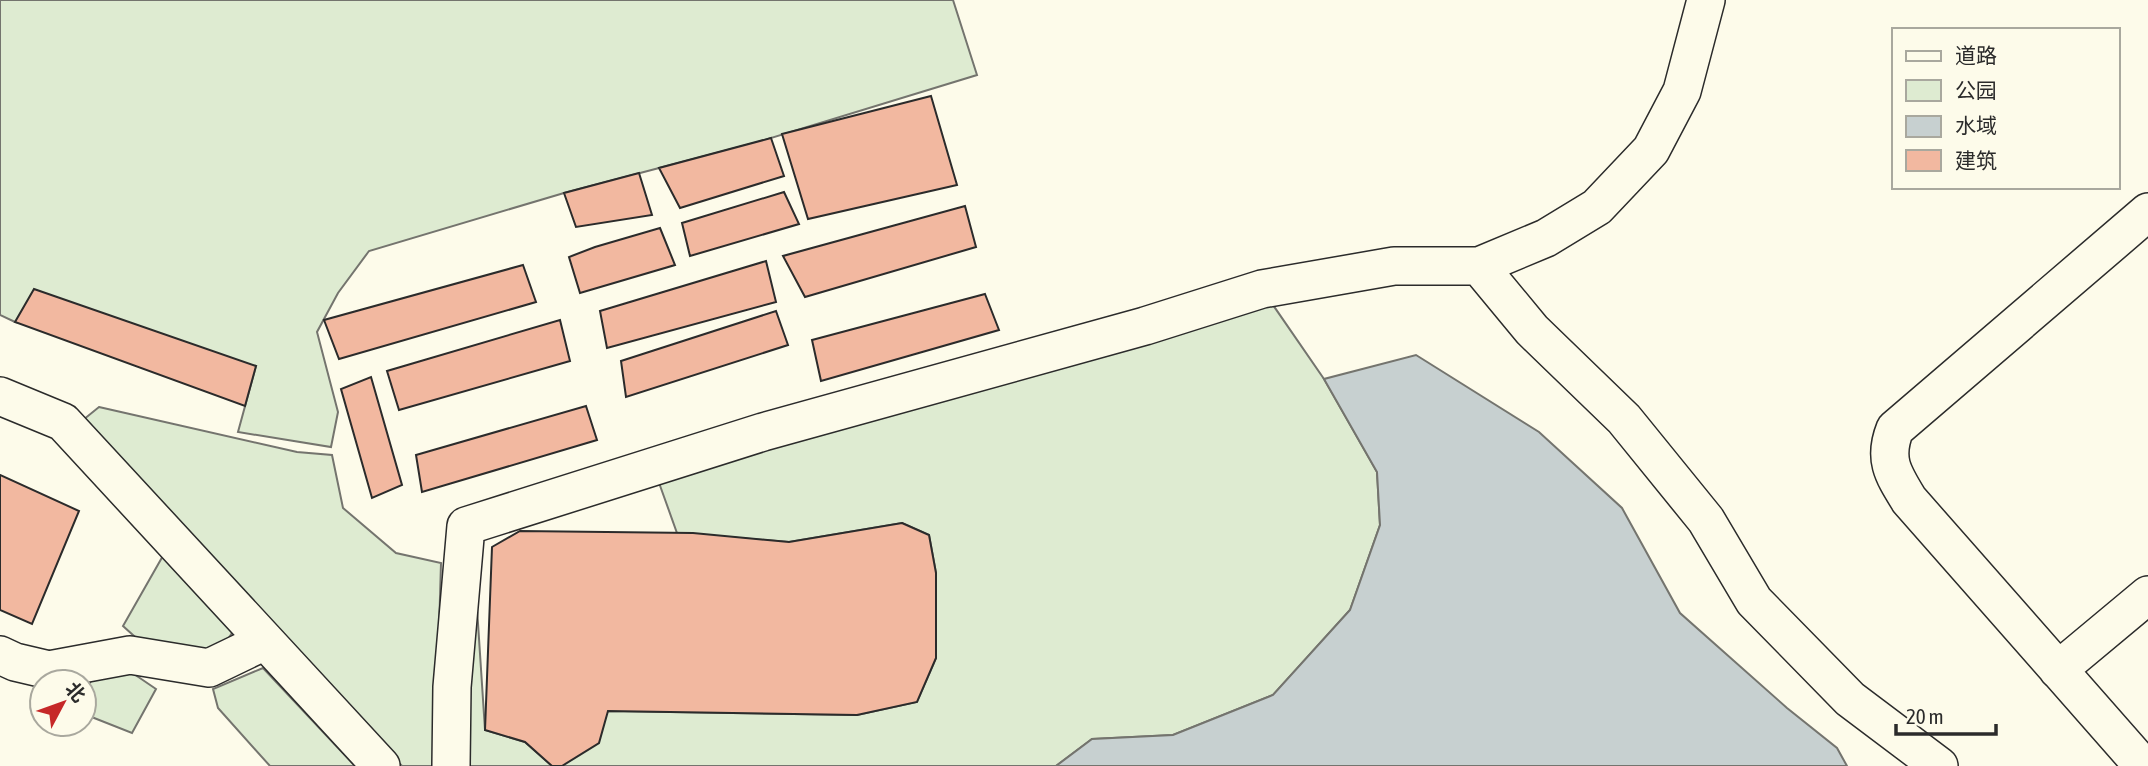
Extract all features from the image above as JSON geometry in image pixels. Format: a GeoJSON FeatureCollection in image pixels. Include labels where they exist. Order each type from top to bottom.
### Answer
{"type":"FeatureCollection","features":[{"type":"Feature","properties":{"kind":"street"},"geometry":{"type":"LineString","coordinates":[[451,766],[452,687],[466,526],[763,432],[1144,326],[1262,289],[1394,266],[1479,266],[1546,238],[1597,207],[1651,150],[1682,91],[1706,0]]}},
{"type":"Feature","properties":{"kind":"street"},"geometry":{"type":"LineString","coordinates":[[2143,766],[1909,500],[1891,471],[1889,444],[1895,429],[2148,212]]}},
{"type":"Feature","properties":{"kind":"street"},"geometry":{"type":"LineString","coordinates":[[1479,266],[1532,331],[1624,419],[1706,520],[1754,601],[1850,699],[1939,766]]}},
{"type":"Feature","properties":{"kind":"street"},"geometry":{"type":"LineString","coordinates":[[0,396],[62,422],[381,766]]}},
{"type":"Feature","properties":{"kind":"street"},"geometry":{"type":"LineString","coordinates":[[2058,670],[2148,594]]}},
{"type":"Feature","properties":{"kind":"street"},"geometry":{"type":"LineString","coordinates":[[0,655],[15,662],[49,670],[130,655],[209,668],[265,640]]}},
{"type":"Feature","properties":{"kind":"green space"},"geometry":{"type":"Polygon","coordinates":[[[0,0],[953,0],[977,75],[758,142],[564,193],[369,251],[338,293],[317,332],[338,412],[331,447],[238,432],[256,366],[15,322],[0,315],[0,0]]]}},
{"type":"Feature","properties":{"kind":"green space"},"geometry":{"type":"Polygon","coordinates":[[[1262,289],[1324,379],[1377,472],[1380,525],[1350,610],[1273,695],[1173,735],[1092,739],[1056,766],[562,766],[608,711],[857,715],[917,702],[936,658],[936,573],[929,535],[902,523],[789,542],[677,533],[658,480],[1262,289]]]}},
{"type":"Feature","properties":{"kind":"green space"},"geometry":{"type":"Polygon","coordinates":[[[99,407],[297,452],[332,455],[343,508],[396,553],[441,563],[435,766],[402,766],[78,424],[99,407]]]}},
{"type":"Feature","properties":{"kind":"green space"},"geometry":{"type":"Polygon","coordinates":[[[168,547],[238,624],[228,639],[201,652],[144,645],[123,626],[168,547]]]}},
{"type":"Feature","properties":{"kind":"green space"},"geometry":{"type":"Polygon","coordinates":[[[477,608],[485,730],[525,742],[552,766],[463,766],[466,618],[477,608]]]}},
{"type":"Feature","properties":{"kind":"green space"},"geometry":{"type":"Polygon","coordinates":[[[106,655],[156,689],[132,733],[98,720],[98,669],[106,655]]]}},
{"type":"Feature","properties":{"kind":"green space"},"geometry":{"type":"Polygon","coordinates":[[[263,668],[355,766],[270,766],[218,708],[213,689],[263,668]]]}},
{"type":"Feature","properties":{"kind":"water"},"geometry":{"type":"Polygon","coordinates":[[[1416,355],[1539,432],[1622,508],[1680,613],[1787,708],[1837,748],[1847,766],[1056,766],[1092,739],[1173,735],[1273,695],[1350,610],[1380,525],[1377,472],[1324,379],[1416,355]]]}},
{"type":"Feature","properties":{"kind":"building"},"geometry":{"type":"Polygon","coordinates":[[[931,96],[957,185],[808,219],[782,134],[931,96]]]}},
{"type":"Feature","properties":{"kind":"building"},"geometry":{"type":"Polygon","coordinates":[[[771,138],[784,176],[680,208],[659,168],[771,138]]]}},
{"type":"Feature","properties":{"kind":"building"},"geometry":{"type":"Polygon","coordinates":[[[639,173],[652,215],[576,227],[564,193],[639,173]]]}},
{"type":"Feature","properties":{"kind":"building"},"geometry":{"type":"Polygon","coordinates":[[[784,192],[799,224],[690,256],[682,223],[784,192]]]}},
{"type":"Feature","properties":{"kind":"building"},"geometry":{"type":"Polygon","coordinates":[[[965,206],[976,247],[805,297],[783,256],[965,206]]]}},
{"type":"Feature","properties":{"kind":"building"},"geometry":{"type":"Polygon","coordinates":[[[660,228],[675,265],[580,293],[569,257],[660,228]]]}},
{"type":"Feature","properties":{"kind":"building"},"geometry":{"type":"Polygon","coordinates":[[[766,261],[776,302],[607,348],[600,311],[766,261]]]}},
{"type":"Feature","properties":{"kind":"building"},"geometry":{"type":"Polygon","coordinates":[[[523,265],[536,302],[339,359],[324,320],[523,265]]]}},
{"type":"Feature","properties":{"kind":"building"},"geometry":{"type":"Polygon","coordinates":[[[34,289],[256,366],[245,406],[15,322],[34,289]]]}},
{"type":"Feature","properties":{"kind":"building"},"geometry":{"type":"Polygon","coordinates":[[[985,294],[999,330],[821,381],[812,340],[985,294]]]}},
{"type":"Feature","properties":{"kind":"building"},"geometry":{"type":"Polygon","coordinates":[[[776,311],[788,345],[626,397],[621,361],[776,311]]]}},
{"type":"Feature","properties":{"kind":"building"},"geometry":{"type":"Polygon","coordinates":[[[560,320],[570,361],[399,410],[387,371],[560,320]]]}},
{"type":"Feature","properties":{"kind":"building"},"geometry":{"type":"Polygon","coordinates":[[[371,377],[402,485],[372,498],[341,389],[371,377]]]}},
{"type":"Feature","properties":{"kind":"building"},"geometry":{"type":"Polygon","coordinates":[[[586,406],[597,440],[422,492],[416,455],[586,406]]]}},
{"type":"Feature","properties":{"kind":"building"},"geometry":{"type":"Polygon","coordinates":[[[0,475],[79,511],[32,624],[0,610],[0,475]]]}},
{"type":"Feature","properties":{"kind":"building"},"geometry":{"type":"Polygon","coordinates":[[[902,523],[929,535],[936,573],[936,658],[917,702],[857,715],[608,711],[599,743],[562,766],[552,766],[525,742],[485,730],[492,547],[520,531],[693,533],[789,542],[902,523]]]}}]}
